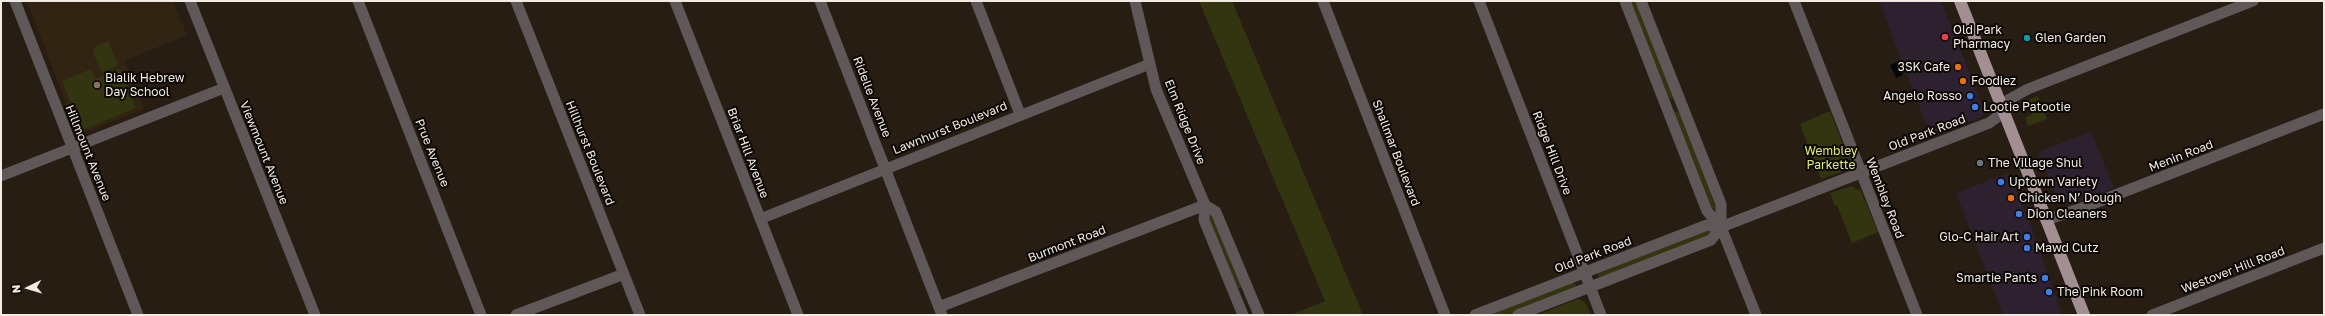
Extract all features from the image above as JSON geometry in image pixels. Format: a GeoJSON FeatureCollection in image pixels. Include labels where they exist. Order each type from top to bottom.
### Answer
{"type":"FeatureCollection","features":[{"type":"Feature","properties":{"kind":"main road"},"geometry":{"type":"LineString","coordinates":[[1960,1],[2084,315]]}},
{"type":"Feature","properties":{"kind":"street","name":"Hillmount Avenue"},"geometry":{"type":"LineString","coordinates":[[15,1],[138,315]]}},
{"type":"Feature","properties":{"kind":"street","name":"Viewmount Avenue"},"geometry":{"type":"LineString","coordinates":[[190,1],[315,315]]}},
{"type":"Feature","properties":{"kind":"street","name":"Prue Avenue"},"geometry":{"type":"LineString","coordinates":[[358,1],[481,315]]}},
{"type":"Feature","properties":{"kind":"street","name":"Hillhurst Boulevard"},"geometry":{"type":"LineString","coordinates":[[516,1],[640,315]]}},
{"type":"Feature","properties":{"kind":"street","name":"Briar Hill Avenue"},"geometry":{"type":"LineString","coordinates":[[674,1],[798,315]]}},
{"type":"Feature","properties":{"kind":"street","name":"Ridelle Avenue"},"geometry":{"type":"LineString","coordinates":[[820,1],[940,311]]}},
{"type":"Feature","properties":{"kind":"street"},"geometry":{"type":"LineString","coordinates":[[976,1],[1020,114]]}},
{"type":"Feature","properties":{"kind":"street","name":"Elm Ridge Drive"},"geometry":{"type":"LineString","coordinates":[[1135,1],[1156,89],[1205,206],[1204,220],[1243,315]]}},
{"type":"Feature","properties":{"kind":"street","name":"Shallmar Boulevard"},"geometry":{"type":"LineString","coordinates":[[1323,1],[1445,315]]}},
{"type":"Feature","properties":{"kind":"street","name":"Ridge Hill Drive"},"geometry":{"type":"LineString","coordinates":[[1479,1],[1601,315]]}},
{"type":"Feature","properties":{"kind":"street"},"geometry":{"type":"LineString","coordinates":[[1626,1],[1707,211],[1721,227],[1756,315]]}},
{"type":"Feature","properties":{"kind":"street"},"geometry":{"type":"LineString","coordinates":[[1641,1],[1721,204],[1721,227]]}},
{"type":"Feature","properties":{"kind":"street","name":"Wembley Road"},"geometry":{"type":"LineString","coordinates":[[1794,1],[1917,315]]}},
{"type":"Feature","properties":{"kind":"street","name":"Old Park Road"},"geometry":{"type":"LineString","coordinates":[[1475,315],[1706,225],[1721,227],[1989,123],[1996,118],[2008,100],[2028,89],[2253,1]]}},
{"type":"Feature","properties":{"kind":"street","name":"Lawnhurst Boulevard"},"geometry":{"type":"LineString","coordinates":[[760,219],[1020,114],[1150,64]]}},
{"type":"Feature","properties":{"kind":"street"},"geometry":{"type":"LineString","coordinates":[[1,176],[224,88]]}},
{"type":"Feature","properties":{"kind":"street"},"geometry":{"type":"LineString","coordinates":[[1667,107],[1681,101]]}},
{"type":"Feature","properties":{"kind":"street","name":"Menin Road"},"geometry":{"type":"LineString","coordinates":[[2046,220],[2089,206],[2324,114]]}},
{"type":"Feature","properties":{"kind":"street","name":"Elm Ridge Drive"},"geometry":{"type":"LineString","coordinates":[[1205,206],[1216,212],[1246,287],[1259,315]]}},
{"type":"Feature","properties":{"kind":"street","name":"Burmont Road"},"geometry":{"type":"LineString","coordinates":[[940,311],[1205,206]]}},
{"type":"Feature","properties":{"kind":"street","name":"Old Park Road"},"geometry":{"type":"LineString","coordinates":[[1518,315],[1711,240],[1721,227]]}},
{"type":"Feature","properties":{"kind":"street","name":"Westover Hill Road"},"geometry":{"type":"LineString","coordinates":[[2152,315],[2324,248]]}},
{"type":"Feature","properties":{"kind":"street"},"geometry":{"type":"LineString","coordinates":[[516,315],[624,274]]}},
{"type":"Feature","properties":{"kind":"street"},"geometry":{"type":"LineString","coordinates":[[1234,292],[1246,287]]}},
{"type":"Feature","properties":{"kind":"shaded area","name":"Bialik Hebrew Day School"},"geometry":{"type":"Polygon","coordinates":[[[27,1],[173,1],[187,35],[125,61],[144,109],[78,135],[27,1]]]}},
{"type":"Feature","properties":{"kind":"shaded area"},"geometry":{"type":"Polygon","coordinates":[[[1879,1],[1941,1],[1983,107],[1983,114],[1978,118],[1931,137],[1879,1]]]}},
{"type":"Feature","properties":{"kind":"shaded area"},"geometry":{"type":"Polygon","coordinates":[[[1897,62],[1903,75],[1896,78],[1890,65],[1897,62]]]}},
{"type":"Feature","properties":{"kind":"shaded area"},"geometry":{"type":"Polygon","coordinates":[[[2091,131],[2114,188],[2068,206],[2065,199],[2058,201],[2038,152],[2091,131]]]}},
{"type":"Feature","properties":{"kind":"shaded area"},"geometry":{"type":"Polygon","coordinates":[[[2008,173],[2029,220],[2062,315],[2003,315],[1956,193],[2008,173]]]}},
{"type":"Feature","properties":{"kind":"green space"},"geometry":{"type":"Polygon","coordinates":[[[1199,1],[1232,1],[1363,315],[1291,315],[1325,301],[1199,1]]]}},
{"type":"Feature","properties":{"kind":"green space"},"geometry":{"type":"Polygon","coordinates":[[[1630,1],[1636,1],[1673,97],[1672,100],[1669,98],[1630,1]]]}},
{"type":"Feature","properties":{"kind":"green space"},"geometry":{"type":"Polygon","coordinates":[[[108,41],[118,65],[102,73],[93,53],[96,46],[108,41]]]}},
{"type":"Feature","properties":{"kind":"green space"},"geometry":{"type":"Polygon","coordinates":[[[91,69],[95,79],[120,69],[136,108],[82,130],[62,81],[91,69]]]}},
{"type":"Feature","properties":{"kind":"green space"},"geometry":{"type":"Polygon","coordinates":[[[2038,96],[2047,119],[2028,126],[2025,118],[2032,114],[2027,100],[2038,96]]]}},
{"type":"Feature","properties":{"kind":"green space"},"geometry":{"type":"Polygon","coordinates":[[[1676,111],[1679,113],[1716,207],[1715,210],[1712,208],[1674,112],[1676,111]]]}},
{"type":"Feature","properties":{"kind":"green space","name":"Wembley Parkette"},"geometry":{"type":"Polygon","coordinates":[[[1830,111],[1850,163],[1847,163],[1843,171],[1821,179],[1800,124],[1830,111]]]}},
{"type":"Feature","properties":{"kind":"green space","name":"Wembley Parkette"},"geometry":{"type":"Polygon","coordinates":[[[1852,186],[1858,190],[1860,189],[1878,232],[1852,243],[1837,205],[1835,206],[1830,193],[1852,186]]]}},
{"type":"Feature","properties":{"kind":"green space"},"geometry":{"type":"Polygon","coordinates":[[[1212,215],[1242,286],[1240,288],[1238,288],[1208,216],[1212,215]]]}},
{"type":"Feature","properties":{"kind":"green space"},"geometry":{"type":"Polygon","coordinates":[[[1707,229],[1711,231],[1710,236],[1600,278],[1598,276],[1598,273],[1707,229]]]}},
{"type":"Feature","properties":{"kind":"green space"},"geometry":{"type":"Polygon","coordinates":[[[1572,282],[1576,284],[1575,289],[1508,315],[1489,315],[1572,282]]]}},
{"type":"Feature","properties":{"kind":"green space"},"geometry":{"type":"Polygon","coordinates":[[[1578,299],[1585,302],[1591,315],[1537,315],[1578,299]]]}},
{"type":"Feature","properties":{"kind":"place","name":"Old Park Pharmacy"},"geometry":{"type":"Point","coordinates":[1945,37]}},
{"type":"Feature","properties":{"kind":"place","name":"Glen Garden"},"geometry":{"type":"Point","coordinates":[2027,38]}},
{"type":"Feature","properties":{"kind":"place","name":"3SK Cafe"},"geometry":{"type":"Point","coordinates":[1958,67]}},
{"type":"Feature","properties":{"kind":"place","name":"Foodiez"},"geometry":{"type":"Point","coordinates":[1963,81]}},
{"type":"Feature","properties":{"kind":"place","name":"Bialik Hebrew Day School"},"geometry":{"type":"Point","coordinates":[97,85]}},
{"type":"Feature","properties":{"kind":"place","name":"Angelo Rosso"},"geometry":{"type":"Point","coordinates":[1970,96]}},
{"type":"Feature","properties":{"kind":"place","name":"Lootie Patootie"},"geometry":{"type":"Point","coordinates":[1975,107]}},
{"type":"Feature","properties":{"kind":"place","name":"The Village Shul"},"geometry":{"type":"Point","coordinates":[1980,163]}},
{"type":"Feature","properties":{"kind":"place","name":"Uptown Variety"},"geometry":{"type":"Point","coordinates":[2001,182]}},
{"type":"Feature","properties":{"kind":"place","name":"Chicken N’ Dough"},"geometry":{"type":"Point","coordinates":[2011,198]}},
{"type":"Feature","properties":{"kind":"place","name":"Dion Cleaners"},"geometry":{"type":"Point","coordinates":[2019,214]}},
{"type":"Feature","properties":{"kind":"place","name":"Glo-C Hair Art"},"geometry":{"type":"Point","coordinates":[2027,237]}},
{"type":"Feature","properties":{"kind":"place","name":"Mawd Cutz"},"geometry":{"type":"Point","coordinates":[2027,248]}},
{"type":"Feature","properties":{"kind":"place","name":"Smartie Pants"},"geometry":{"type":"Point","coordinates":[2045,278]}},
{"type":"Feature","properties":{"kind":"place","name":"The Pink Room"},"geometry":{"type":"Point","coordinates":[2049,292]}}]}
